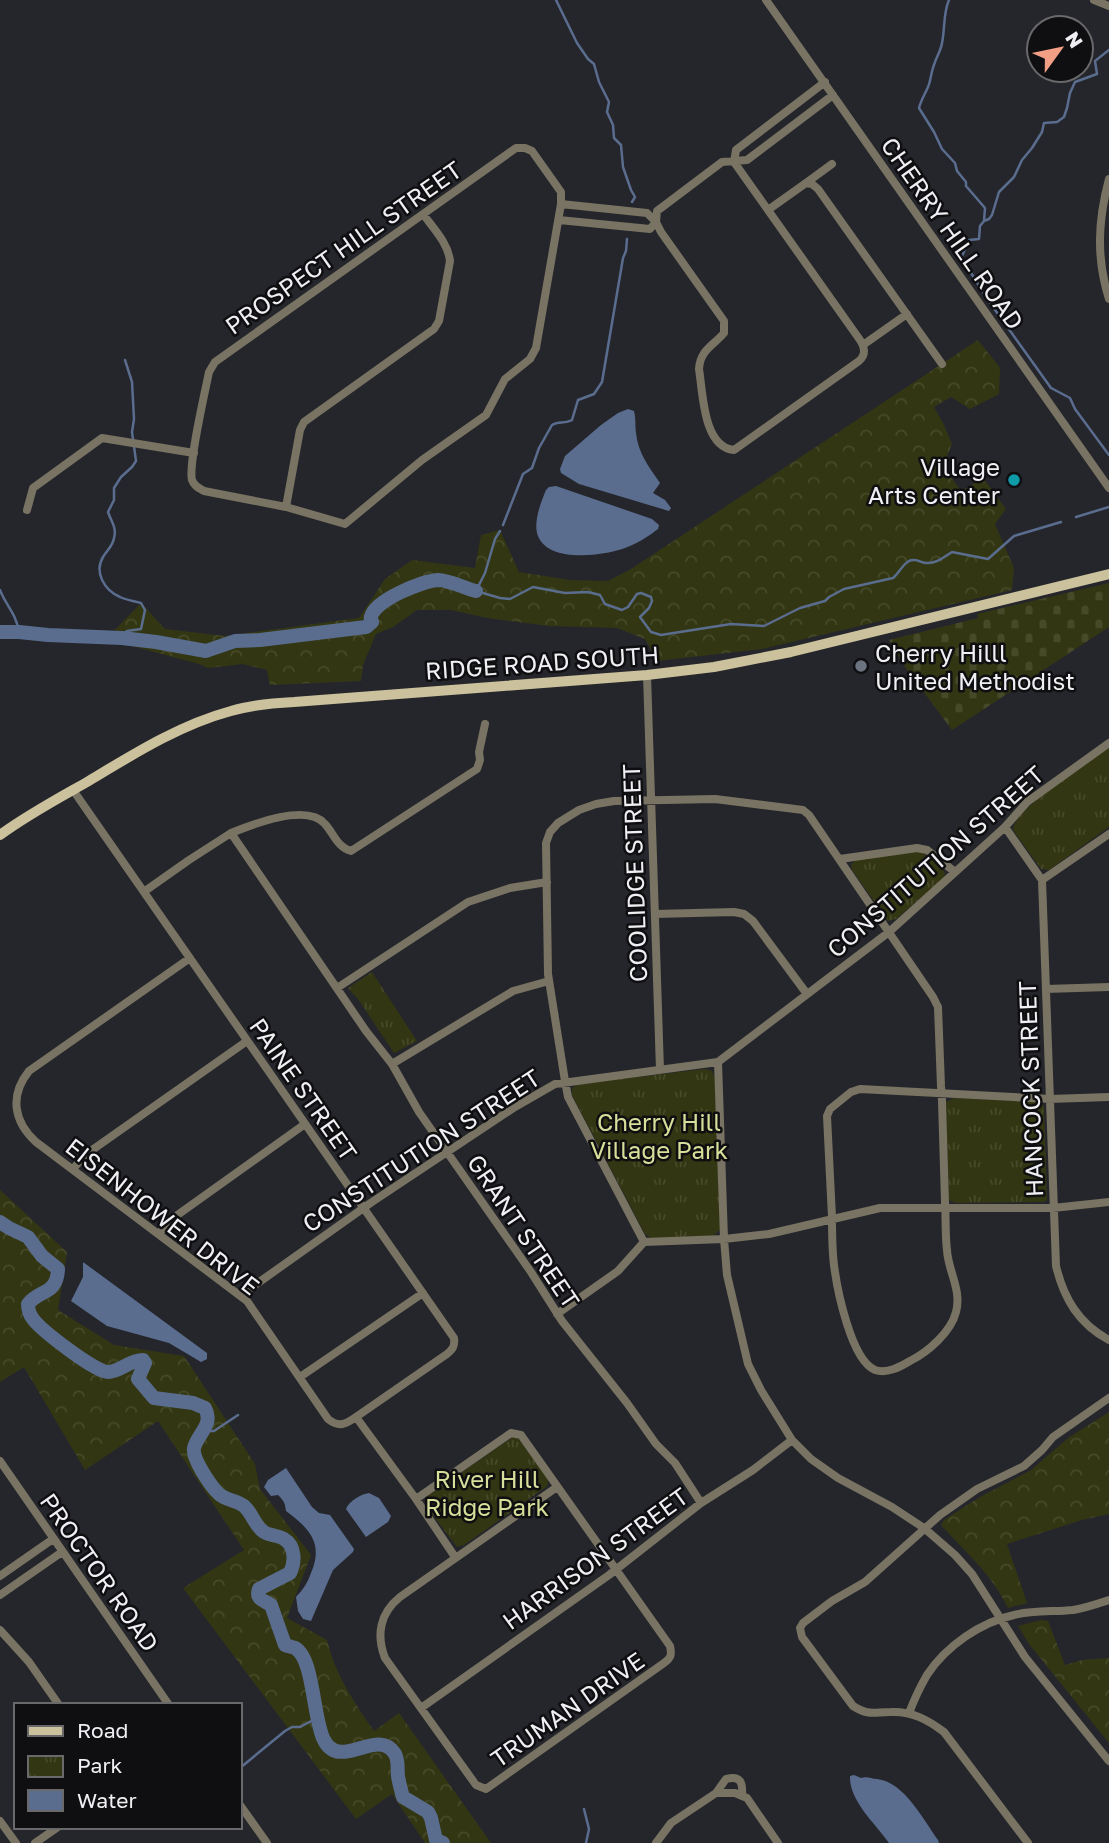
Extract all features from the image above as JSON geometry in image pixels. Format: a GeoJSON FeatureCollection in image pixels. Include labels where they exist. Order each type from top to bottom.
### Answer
{"type":"FeatureCollection","features":[{"type":"Feature","properties":{"kind":"main road","name":"RIDGE ROAD SOUTH"},"geometry":{"type":"LineString","coordinates":[[0,835],[30,814],[133,754],[207,719],[246,707],[647,675],[715,667],[790,653],[1109,574]]}},
{"type":"Feature","properties":{"kind":"street","name":"CHERRY HILL ROAD"},"geometry":{"type":"LineString","coordinates":[[766,0],[1109,488]]}},
{"type":"Feature","properties":{"kind":"street"},"geometry":{"type":"LineString","coordinates":[[1094,0],[1109,6]]}},
{"type":"Feature","properties":{"kind":"street"},"geometry":{"type":"LineString","coordinates":[[424,214],[450,254],[439,321],[434,329],[304,422],[300,430],[286,507],[345,523],[422,460],[486,415],[505,379],[530,359],[536,348],[561,204],[648,213],[724,321],[724,333],[706,349],[699,366],[709,428],[716,441],[725,448],[734,450],[859,362],[864,355],[863,345],[734,162],[736,150],[825,82]]}},
{"type":"Feature","properties":{"kind":"street"},"geometry":{"type":"LineString","coordinates":[[559,220],[650,229],[656,222],[657,211],[722,162],[747,160],[834,95]]}},
{"type":"Feature","properties":{"kind":"street"},"geometry":{"type":"LineString","coordinates":[[772,122],[782,134]]}},
{"type":"Feature","properties":{"kind":"street","name":"PROSPECT HILL STREET"},"geometry":{"type":"LineString","coordinates":[[286,507],[204,491],[191,477],[209,372],[215,362],[516,148],[532,151],[561,192],[561,204]]}},
{"type":"Feature","properties":{"kind":"street"},"geometry":{"type":"LineString","coordinates":[[768,210],[832,164]]}},
{"type":"Feature","properties":{"kind":"street"},"geometry":{"type":"LineString","coordinates":[[1109,178],[1102,204],[1099,236],[1102,273],[1109,299]]}},
{"type":"Feature","properties":{"kind":"street"},"geometry":{"type":"LineString","coordinates":[[806,183],[818,189],[942,364]]}},
{"type":"Feature","properties":{"kind":"street"},"geometry":{"type":"LineString","coordinates":[[863,345],[906,314]]}},
{"type":"Feature","properties":{"kind":"street"},"geometry":{"type":"LineString","coordinates":[[27,510],[33,488],[102,438],[194,453]]}},
{"type":"Feature","properties":{"kind":"street","name":"COOLIDGE STREET"},"geometry":{"type":"LineString","coordinates":[[647,675],[660,1069]]}},
{"type":"Feature","properties":{"kind":"street"},"geometry":{"type":"LineString","coordinates":[[145,891],[231,833],[258,822],[284,817],[309,816],[320,819],[344,849],[351,851],[477,769],[485,724]]}},
{"type":"Feature","properties":{"kind":"street","name":"CONSTITUTION STREET"},"geometry":{"type":"LineString","coordinates":[[241,1295],[364,1207],[515,1107],[555,1084],[718,1062],[889,932],[1005,827],[1027,802],[1109,743]]}},
{"type":"Feature","properties":{"kind":"street","name":"PAINE STREET"},"geometry":{"type":"LineString","coordinates":[[73,790],[454,1338],[452,1350],[356,1417]]}},
{"type":"Feature","properties":{"kind":"street"},"geometry":{"type":"LineString","coordinates":[[644,1242],[568,1097],[549,981],[546,843],[550,832],[558,823],[579,810],[596,804],[614,801],[715,799],[803,810],[840,859],[938,1006],[941,1094],[945,1208],[947,1252],[957,1287],[956,1314],[949,1327],[915,1359],[886,1371],[877,1371],[868,1366],[860,1357],[851,1336],[839,1297],[833,1263],[827,1116],[830,1109],[851,1092],[860,1089],[941,1094],[1050,1099],[1109,1097]]}},
{"type":"Feature","properties":{"kind":"street"},"geometry":{"type":"LineString","coordinates":[[1005,827],[1042,880],[1109,834]]}},
{"type":"Feature","properties":{"kind":"street","name":"GRANT STREET"},"geometry":{"type":"LineString","coordinates":[[231,833],[366,1031],[392,1064],[411,1099],[557,1314],[656,1444],[675,1463],[701,1503]]}},
{"type":"Feature","properties":{"kind":"street"},"geometry":{"type":"LineString","coordinates":[[840,859],[917,848],[927,850],[954,872]]}},
{"type":"Feature","properties":{"kind":"street","name":"HANCOCK STREET"},"geometry":{"type":"LineString","coordinates":[[1042,880],[1056,1266],[1060,1286],[1070,1306],[1099,1335],[1109,1340]]}},
{"type":"Feature","properties":{"kind":"street"},"geometry":{"type":"LineString","coordinates":[[337,988],[468,902],[510,888],[547,882]]}},
{"type":"Feature","properties":{"kind":"street"},"geometry":{"type":"LineString","coordinates":[[655,914],[744,914],[753,922],[807,994]]}},
{"type":"Feature","properties":{"kind":"street","name":"EISENHOWER DRIVE"},"geometry":{"type":"LineString","coordinates":[[190,958],[33,1068],[21,1082],[16,1103],[18,1117],[23,1129],[36,1142],[241,1295],[328,1419],[341,1425],[356,1417]]}},
{"type":"Feature","properties":{"kind":"street"},"geometry":{"type":"LineString","coordinates":[[392,1064],[513,991],[549,981]]}},
{"type":"Feature","properties":{"kind":"street"},"geometry":{"type":"LineString","coordinates":[[1046,989],[1109,987]]}},
{"type":"Feature","properties":{"kind":"street"},"geometry":{"type":"LineString","coordinates":[[73,1169],[85,1155],[247,1041]]}},
{"type":"Feature","properties":{"kind":"street"},"geometry":{"type":"LineString","coordinates":[[718,1062],[727,1275],[748,1364],[761,1390],[792,1440],[811,1459],[838,1478],[924,1528],[955,1555],[972,1574],[1025,1657],[1109,1761]]}},
{"type":"Feature","properties":{"kind":"street"},"geometry":{"type":"LineString","coordinates":[[159,1234],[169,1221],[305,1124]]}},
{"type":"Feature","properties":{"kind":"street"},"geometry":{"type":"LineString","coordinates":[[557,1314],[618,1271],[644,1242],[724,1239],[769,1234],[880,1209],[1053,1208],[1109,1202]]}},
{"type":"Feature","properties":{"kind":"street"},"geometry":{"type":"LineString","coordinates":[[300,1377],[422,1293]]}},
{"type":"Feature","properties":{"kind":"street"},"geometry":{"type":"LineString","coordinates":[[1028,1843],[944,1732],[929,1721],[909,1713],[865,1713],[853,1706],[802,1637],[800,1628],[832,1601],[865,1581],[924,1528],[977,1489],[1024,1466],[1053,1437],[1109,1398]]}},
{"type":"Feature","properties":{"kind":"street"},"geometry":{"type":"LineString","coordinates":[[356,1417],[455,1557]]}},
{"type":"Feature","properties":{"kind":"street"},"geometry":{"type":"LineString","coordinates":[[416,1499],[511,1433],[521,1435],[616,1569]]}},
{"type":"Feature","properties":{"kind":"street","name":"HARRISON STREET"},"geometry":{"type":"LineString","coordinates":[[421,1708],[616,1569],[701,1503],[792,1440]]}},
{"type":"Feature","properties":{"kind":"street","name":"PROCTOR ROAD"},"geometry":{"type":"LineString","coordinates":[[0,1461],[168,1703]]}},
{"type":"Feature","properties":{"kind":"street"},"geometry":{"type":"LineString","coordinates":[[421,1708],[385,1658],[380,1640],[382,1622],[387,1611],[396,1600],[557,1487]]}},
{"type":"Feature","properties":{"kind":"street"},"geometry":{"type":"LineString","coordinates":[[0,1576],[53,1539]]}},
{"type":"Feature","properties":{"kind":"street"},"geometry":{"type":"LineString","coordinates":[[0,1595],[62,1552]]}},
{"type":"Feature","properties":{"kind":"street","name":"TRUMAN DRIVE"},"geometry":{"type":"LineString","coordinates":[[421,1708],[476,1785],[486,1789],[493,1785],[671,1656],[670,1646],[616,1569]]}},
{"type":"Feature","properties":{"kind":"street"},"geometry":{"type":"LineString","coordinates":[[909,1713],[929,1672],[945,1653],[979,1628],[1000,1619],[1034,1612],[1073,1610],[1109,1600]]}},
{"type":"Feature","properties":{"kind":"street"},"geometry":{"type":"LineString","coordinates":[[0,1630],[29,1662],[58,1703]]}},
{"type":"Feature","properties":{"kind":"street"},"geometry":{"type":"LineString","coordinates":[[656,1843],[671,1822],[716,1793],[726,1779],[740,1780],[742,1784],[739,1794]]}},
{"type":"Feature","properties":{"kind":"street"},"geometry":{"type":"LineString","coordinates":[[716,1793],[739,1794],[747,1798],[778,1843]]}},
{"type":"Feature","properties":{"kind":"street"},"geometry":{"type":"LineString","coordinates":[[242,1808],[267,1843]]}},
{"type":"Feature","properties":{"kind":"street"},"geometry":{"type":"LineString","coordinates":[[0,1821],[16,1843]]}},
{"type":"Feature","properties":{"kind":"street"},"geometry":{"type":"LineString","coordinates":[[35,1843],[55,1829]]}},
{"type":"Feature","properties":{"kind":"green space"},"geometry":{"type":"Polygon","coordinates":[[[978,340],[1000,368],[999,394],[970,409],[951,397],[934,407],[952,444],[943,466],[961,491],[983,478],[1006,509],[995,524],[1014,568],[1012,590],[762,649],[657,661],[645,639],[617,628],[549,626],[451,610],[417,610],[393,627],[376,634],[363,665],[361,681],[270,685],[267,670],[243,664],[208,668],[106,639],[141,603],[165,629],[225,636],[359,618],[385,579],[412,560],[475,568],[481,535],[500,530],[519,572],[570,580],[608,581],[631,569],[978,340]]]}},
{"type":"Feature","properties":{"kind":"green space"},"geometry":{"type":"Polygon","coordinates":[[[1109,583],[1109,627],[952,730],[902,663],[889,640],[978,618],[977,614],[1109,583]]]}},
{"type":"Feature","properties":{"kind":"green space"},"geometry":{"type":"Polygon","coordinates":[[[1109,747],[1109,827],[1049,870],[1041,869],[1013,830],[1016,821],[1038,798],[1109,747]]]}},
{"type":"Feature","properties":{"kind":"green space"},"geometry":{"type":"Polygon","coordinates":[[[920,851],[941,866],[945,873],[944,878],[896,919],[888,921],[852,870],[851,864],[858,859],[920,851]]]}},
{"type":"Feature","properties":{"kind":"green space"},"geometry":{"type":"Polygon","coordinates":[[[372,972],[417,1041],[394,1053],[348,988],[372,972]]]}},
{"type":"Feature","properties":{"kind":"green space","name":"Cherry Hill Village Park"},"geometry":{"type":"Polygon","coordinates":[[[705,1069],[712,1071],[715,1078],[720,1230],[713,1236],[651,1238],[645,1234],[572,1095],[572,1088],[579,1084],[705,1069]]]}},
{"type":"Feature","properties":{"kind":"green space"},"geometry":{"type":"Polygon","coordinates":[[[954,1098],[1038,1102],[1044,1106],[1047,1200],[955,1203],[949,1200],[946,1102],[954,1098]]]}},
{"type":"Feature","properties":{"kind":"green space"},"geometry":{"type":"Polygon","coordinates":[[[0,1190],[67,1252],[58,1310],[114,1345],[184,1356],[255,1464],[260,1489],[311,1555],[287,1618],[327,1640],[340,1676],[374,1731],[399,1713],[491,1843],[425,1843],[392,1794],[356,1819],[183,1588],[244,1550],[158,1421],[85,1470],[24,1367],[0,1382],[0,1190]]]}},
{"type":"Feature","properties":{"kind":"green space"},"geometry":{"type":"Polygon","coordinates":[[[1109,1412],[1109,1514],[1007,1544],[1027,1603],[1008,1608],[986,1574],[941,1525],[944,1520],[980,1497],[1031,1470],[1068,1438],[1109,1412]]]}},
{"type":"Feature","properties":{"kind":"green space","name":"River Hill Ridge Park"},"geometry":{"type":"Polygon","coordinates":[[[513,1437],[518,1438],[548,1479],[548,1484],[464,1545],[457,1547],[426,1506],[425,1498],[513,1437]]]}},
{"type":"Feature","properties":{"kind":"green space"},"geometry":{"type":"Polygon","coordinates":[[[1041,1620],[1048,1621],[1065,1665],[1082,1660],[1109,1658],[1109,1743],[1029,1644],[1018,1626],[1041,1620]]]}},
{"type":"Feature","properties":{"kind":"water"},"geometry":{"type":"Polygon","coordinates":[[[628,409],[634,411],[637,440],[660,483],[653,493],[665,500],[671,508],[669,511],[579,484],[561,473],[565,456],[601,425],[628,409]]]}},
{"type":"Feature","properties":{"kind":"water"},"geometry":{"type":"Polygon","coordinates":[[[556,486],[652,519],[659,525],[658,529],[634,544],[607,553],[578,555],[552,550],[542,543],[536,522],[546,490],[556,486]]]}},
{"type":"Feature","properties":{"kind":"water"},"geometry":{"type":"Polygon","coordinates":[[[83,1262],[207,1353],[207,1359],[201,1362],[169,1343],[107,1326],[71,1301],[83,1277],[83,1262]]]}},
{"type":"Feature","properties":{"kind":"water"},"geometry":{"type":"Polygon","coordinates":[[[286,1468],[312,1507],[319,1513],[330,1515],[354,1549],[333,1570],[311,1621],[303,1619],[298,1611],[296,1597],[311,1573],[315,1562],[315,1545],[307,1530],[286,1511],[282,1499],[278,1495],[271,1496],[264,1487],[268,1480],[286,1468]]]}},
{"type":"Feature","properties":{"kind":"water"},"geometry":{"type":"Polygon","coordinates":[[[369,1493],[379,1498],[391,1516],[388,1522],[366,1537],[346,1509],[356,1498],[369,1493]]]}},
{"type":"Feature","properties":{"kind":"water"},"geometry":{"type":"Polygon","coordinates":[[[850,1776],[887,1782],[896,1787],[912,1803],[939,1843],[889,1843],[858,1803],[851,1785],[850,1776]]]}},
{"type":"Feature","properties":{"kind":"waterway"},"geometry":{"type":"LineString","coordinates":[[556,0],[577,43],[594,64],[609,102],[607,112],[613,125],[614,138],[621,145],[623,167],[635,197],[632,202]]}},
{"type":"Feature","properties":{"kind":"waterway"},"geometry":{"type":"LineString","coordinates":[[949,0],[941,46],[919,108],[942,149],[955,163],[966,186],[985,208],[979,239],[969,240],[962,256],[963,260],[1051,388],[1070,398],[1109,455]]}},
{"type":"Feature","properties":{"kind":"waterway"},"geometry":{"type":"LineString","coordinates":[[984,221],[992,215],[999,192],[1014,177],[1022,160],[1042,132],[1044,123],[1057,122],[1064,117],[1075,82],[1097,74],[1095,61],[1109,50]]}},
{"type":"Feature","properties":{"kind":"waterway"},"geometry":{"type":"LineString","coordinates":[[503,525],[523,474],[532,468],[552,425],[572,420],[578,400],[594,394],[602,382],[627,239]]}},
{"type":"Feature","properties":{"kind":"waterway"},"geometry":{"type":"LineString","coordinates":[[122,638],[127,631],[141,629],[145,610],[141,603],[122,598],[109,590],[102,580],[100,563],[115,534],[108,512],[114,500],[114,488],[136,461],[132,432],[132,382],[125,360]]}},
{"type":"Feature","properties":{"kind":"waterway"},"geometry":{"type":"LineString","coordinates":[[1076,517],[1109,507]]}},
{"type":"Feature","properties":{"kind":"waterway"},"geometry":{"type":"LineString","coordinates":[[500,531],[476,591],[510,599],[533,587],[565,593],[588,592],[600,595],[605,604],[622,610],[641,593],[651,597],[652,601],[640,617],[651,632],[661,635],[731,624],[764,626],[800,608],[825,601],[844,589],[893,578],[909,561],[933,562],[952,552],[988,559],[1014,536],[1061,522]]}},
{"type":"Feature","properties":{"kind":"waterway"},"geometry":{"type":"LineString","coordinates":[[0,632],[122,638],[206,651],[235,641],[366,627],[372,622],[371,617],[381,604],[400,592],[431,581],[447,581],[476,591]]}},
{"type":"Feature","properties":{"kind":"waterway"},"geometry":{"type":"LineString","coordinates":[[0,590],[16,620],[19,632]]}},
{"type":"Feature","properties":{"kind":"waterway"},"geometry":{"type":"LineString","coordinates":[[0,1222],[28,1237],[42,1256],[58,1269],[51,1288],[28,1304],[30,1314],[38,1324],[69,1350],[101,1370],[108,1372],[143,1360],[145,1363],[138,1379],[154,1398],[193,1403],[205,1408],[207,1424],[194,1448],[205,1477],[219,1494],[244,1506],[261,1529],[284,1539],[291,1546],[293,1564],[290,1573],[259,1589],[258,1595],[271,1605],[285,1645],[295,1648],[306,1664],[324,1740],[331,1749],[339,1752],[379,1744],[388,1747],[396,1757],[403,1797],[428,1812],[436,1840],[443,1843]]}},
{"type":"Feature","properties":{"kind":"waterway"},"geometry":{"type":"LineString","coordinates":[[204,1431],[214,1431],[238,1415]]}},
{"type":"Feature","properties":{"kind":"waterway"},"geometry":{"type":"LineString","coordinates":[[242,1766],[285,1731],[317,1718]]}},
{"type":"Feature","properties":{"kind":"waterway"},"geometry":{"type":"LineString","coordinates":[[584,1809],[589,1829],[586,1843]]}},
{"type":"Feature","properties":{"kind":"place","name":"Village Arts Center"},"geometry":{"type":"Point","coordinates":[1014,480]}},
{"type":"Feature","properties":{"kind":"place","name":"Cherry Hilll United Methodist"},"geometry":{"type":"Point","coordinates":[861,666]}}]}
